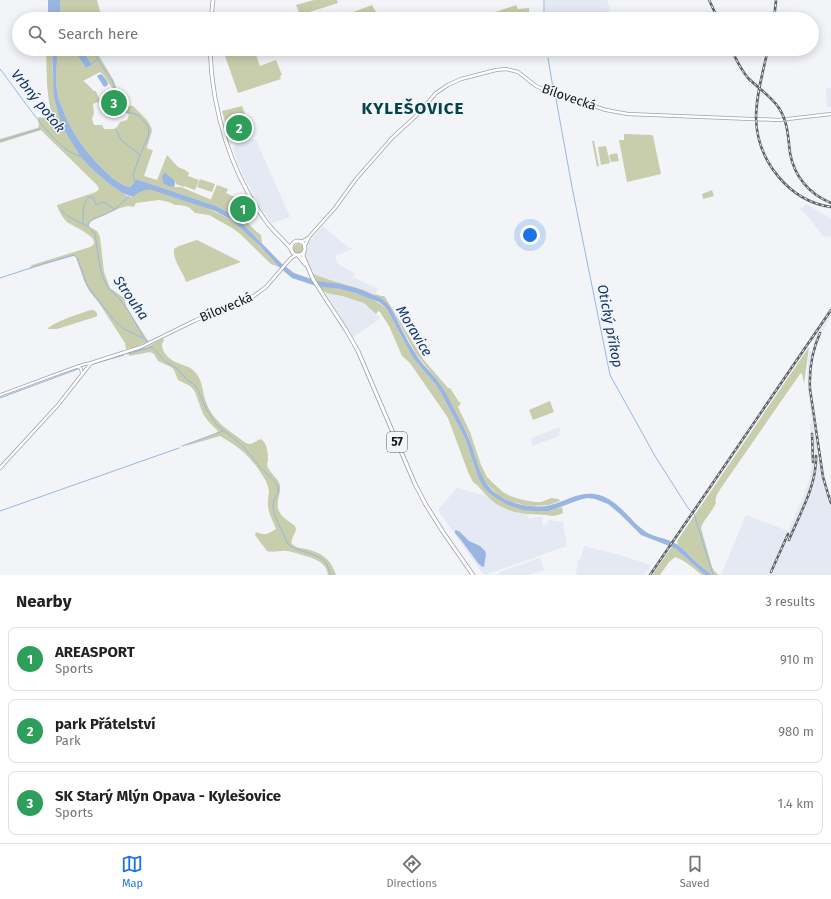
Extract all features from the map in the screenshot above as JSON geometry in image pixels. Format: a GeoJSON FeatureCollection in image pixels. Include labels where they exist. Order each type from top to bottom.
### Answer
{"type":"FeatureCollection","features":[{"type":"Feature","properties":{"kind":"main road"},"geometry":{"type":"LineString","coordinates":[[212,12],[213,0]]}},
{"type":"Feature","properties":{"kind":"main road","name":"57"},"geometry":{"type":"LineString","coordinates":[[210,56],[212,78],[220,120],[240,176],[250,196],[264,218],[294,253],[301,258],[310,272]]}},
{"type":"Feature","properties":{"kind":"main road","name":"Bílovecká"},"geometry":{"type":"LineString","coordinates":[[294,243],[303,241],[309,237],[335,208],[359,176],[390,140],[418,115],[436,93],[448,85],[494,70],[506,69],[518,72],[539,88],[606,110],[630,114],[779,120],[831,114]]}},
{"type":"Feature","properties":{"kind":"main road","name":"Bílovecká"},"geometry":{"type":"LineString","coordinates":[[304,252],[304,247],[309,237]]}},
{"type":"Feature","properties":{"kind":"main road","name":"57"},"geometry":{"type":"LineString","coordinates":[[282,239],[290,243],[294,243]]}},
{"type":"Feature","properties":{"kind":"main road"},"geometry":{"type":"LineString","coordinates":[[300,242],[304,247]]}},
{"type":"Feature","properties":{"kind":"main road"},"geometry":{"type":"LineString","coordinates":[[294,243],[292,246],[294,253],[301,254],[304,252]]}},
{"type":"Feature","properties":{"kind":"main road","name":"57"},"geometry":{"type":"LineString","coordinates":[[304,252],[303,256],[320,291],[358,351],[415,484],[443,532],[473,575]]}},
{"type":"Feature","properties":{"kind":"main road","name":"Bílovecká"},"geometry":{"type":"LineString","coordinates":[[91,363],[144,346],[203,317],[251,298],[262,290],[294,253]]}},
{"type":"Feature","properties":{"kind":"main road"},"geometry":{"type":"LineString","coordinates":[[0,468],[58,405],[91,363]]}},
{"type":"Feature","properties":{"kind":"street"},"geometry":{"type":"LineString","coordinates":[[0,395],[78,366],[91,363]]}},
{"type":"Feature","properties":{"kind":"street"},"geometry":{"type":"LineString","coordinates":[[78,366],[81,369],[82,374]]}},
{"type":"Feature","properties":{"kind":"shaded area"},"geometry":{"type":"Polygon","coordinates":[[[545,0],[607,0],[610,10],[609,12],[545,12],[545,0]]]}},
{"type":"Feature","properties":{"kind":"shaded area"},"geometry":{"type":"Polygon","coordinates":[[[708,0],[711,0],[717,12],[713,12],[708,0]]]}},
{"type":"Feature","properties":{"kind":"shaded area"},"geometry":{"type":"Polygon","coordinates":[[[775,0],[778,0],[777,12],[773,12],[775,0]]]}},
{"type":"Feature","properties":{"kind":"shaded area"},"geometry":{"type":"Polygon","coordinates":[[[733,56],[737,56],[744,70],[759,85],[765,56],[768,56],[762,88],[777,103],[785,116],[789,130],[793,159],[800,175],[810,188],[831,201],[831,204],[813,195],[804,187],[797,176],[790,159],[786,131],[782,117],[775,105],[761,92],[758,125],[765,151],[775,170],[792,188],[801,195],[814,201],[831,206],[831,209],[812,204],[795,194],[781,182],[769,165],[759,145],[755,125],[758,89],[741,72],[733,56]]]}},
{"type":"Feature","properties":{"kind":"shaded area"},"geometry":{"type":"Polygon","coordinates":[[[826,88],[831,88],[831,107],[827,107],[826,88]]]}},
{"type":"Feature","properties":{"kind":"shaded area"},"geometry":{"type":"Polygon","coordinates":[[[253,139],[256,140],[290,217],[272,223],[263,211],[245,179],[233,148],[237,143],[253,139]]]}},
{"type":"Feature","properties":{"kind":"shaded area"},"geometry":{"type":"Polygon","coordinates":[[[806,204],[831,219],[831,236],[824,237],[800,209],[806,204]]]}},
{"type":"Feature","properties":{"kind":"shaded area"},"geometry":{"type":"Polygon","coordinates":[[[323,226],[350,249],[353,249],[335,256],[336,261],[341,266],[355,274],[353,277],[378,289],[375,295],[364,290],[313,274],[305,258],[307,247],[309,242],[323,226]]]}},
{"type":"Feature","properties":{"kind":"shaded area"},"geometry":{"type":"Polygon","coordinates":[[[326,293],[364,303],[380,319],[353,337],[326,293]]]}},
{"type":"Feature","properties":{"kind":"shaded area"},"geometry":{"type":"Polygon","coordinates":[[[831,307],[831,315],[820,336],[815,352],[812,365],[811,383],[812,399],[825,477],[831,498],[831,575],[721,575],[746,515],[788,531],[806,490],[810,478],[812,460],[810,424],[812,423],[807,376],[809,353],[812,351],[816,335],[652,575],[648,575],[831,307]]]}},
{"type":"Feature","properties":{"kind":"shaded area"},"geometry":{"type":"Polygon","coordinates":[[[560,427],[559,436],[532,446],[531,438],[560,427]]]}},
{"type":"Feature","properties":{"kind":"shaded area"},"geometry":{"type":"Polygon","coordinates":[[[457,488],[487,496],[496,504],[514,512],[528,514],[529,519],[543,517],[542,525],[547,524],[549,520],[563,522],[567,546],[485,575],[438,510],[457,488]]]}},
{"type":"Feature","properties":{"kind":"shaded area"},"geometry":{"type":"Polygon","coordinates":[[[584,546],[651,565],[645,575],[576,575],[578,560],[580,560],[584,546]]]}},
{"type":"Feature","properties":{"kind":"shaded area"},"geometry":{"type":"Polygon","coordinates":[[[540,558],[544,570],[529,575],[495,575],[500,572],[540,558]]]}},
{"type":"Feature","properties":{"kind":"green space"},"geometry":{"type":"Polygon","coordinates":[[[60,0],[97,0],[100,12],[61,12],[60,0]]]}},
{"type":"Feature","properties":{"kind":"green space"},"geometry":{"type":"Polygon","coordinates":[[[314,0],[337,0],[338,3],[310,12],[299,12],[296,5],[314,0]]]}},
{"type":"Feature","properties":{"kind":"green space"},"geometry":{"type":"Polygon","coordinates":[[[372,5],[376,12],[353,12],[372,5]]]}},
{"type":"Feature","properties":{"kind":"green space"},"geometry":{"type":"Polygon","coordinates":[[[516,5],[518,9],[529,8],[529,12],[496,12],[516,5]]]}},
{"type":"Feature","properties":{"kind":"green space"},"geometry":{"type":"Polygon","coordinates":[[[46,56],[52,56],[53,78],[62,127],[81,156],[92,169],[108,183],[130,197],[133,197],[146,189],[153,189],[190,201],[227,217],[245,231],[279,267],[271,264],[232,228],[209,215],[195,213],[190,208],[175,205],[169,202],[159,200],[136,203],[134,207],[128,206],[120,208],[91,221],[88,226],[97,231],[100,237],[104,272],[110,288],[124,298],[127,308],[149,341],[126,349],[125,343],[84,281],[76,257],[73,256],[29,269],[32,265],[91,247],[94,242],[89,235],[67,222],[57,205],[96,192],[99,189],[97,185],[41,130],[0,143],[0,139],[39,127],[38,117],[44,118],[52,114],[47,85],[46,56]]]}},
{"type":"Feature","properties":{"kind":"green space"},"geometry":{"type":"Polygon","coordinates":[[[57,56],[78,56],[86,68],[92,65],[86,56],[99,56],[114,81],[119,95],[117,95],[116,90],[100,72],[83,81],[94,91],[96,91],[100,101],[93,104],[94,113],[92,119],[94,125],[102,125],[104,129],[114,129],[120,122],[127,120],[129,115],[127,113],[121,113],[119,109],[120,107],[126,108],[128,106],[133,106],[147,120],[152,131],[147,147],[148,149],[153,150],[144,176],[157,180],[167,155],[178,167],[189,173],[188,176],[199,180],[195,190],[176,184],[175,181],[164,173],[162,176],[172,187],[181,187],[212,200],[211,199],[217,185],[228,189],[226,193],[237,198],[232,208],[261,235],[262,243],[242,223],[216,206],[136,179],[130,187],[126,186],[108,174],[84,147],[73,132],[65,116],[59,100],[57,89],[57,56]]]}},
{"type":"Feature","properties":{"kind":"green space"},"geometry":{"type":"Polygon","coordinates":[[[225,56],[256,56],[260,66],[276,60],[282,75],[280,76],[281,79],[238,93],[225,56]]]}},
{"type":"Feature","properties":{"kind":"green space"},"geometry":{"type":"Polygon","coordinates":[[[242,106],[253,134],[231,141],[222,111],[242,106]]]}},
{"type":"Feature","properties":{"kind":"green space"},"geometry":{"type":"Polygon","coordinates":[[[624,134],[653,136],[661,174],[627,182],[619,140],[624,140],[624,134]]]}},
{"type":"Feature","properties":{"kind":"green space"},"geometry":{"type":"Polygon","coordinates":[[[592,141],[594,141],[599,166],[597,167],[592,141]]]}},
{"type":"Feature","properties":{"kind":"green space"},"geometry":{"type":"Polygon","coordinates":[[[606,146],[610,163],[601,165],[598,147],[606,146]]]}},
{"type":"Feature","properties":{"kind":"green space"},"geometry":{"type":"Polygon","coordinates":[[[617,153],[619,161],[611,162],[609,155],[617,153]]]}},
{"type":"Feature","properties":{"kind":"green space"},"geometry":{"type":"Polygon","coordinates":[[[200,179],[215,184],[212,192],[197,187],[200,179]]]}},
{"type":"Feature","properties":{"kind":"green space"},"geometry":{"type":"Polygon","coordinates":[[[712,190],[714,196],[703,199],[702,194],[712,190]]]}},
{"type":"Feature","properties":{"kind":"green space"},"geometry":{"type":"Polygon","coordinates":[[[197,240],[241,262],[186,282],[175,258],[174,249],[197,240]]]}},
{"type":"Feature","properties":{"kind":"green space"},"geometry":{"type":"Polygon","coordinates":[[[298,244],[303,249],[298,254],[293,249],[298,244]]]}},
{"type":"Feature","properties":{"kind":"green space"},"geometry":{"type":"Polygon","coordinates":[[[313,274],[364,290],[374,295],[385,297],[423,359],[448,388],[450,388],[461,403],[458,407],[470,432],[481,465],[487,477],[494,484],[510,496],[523,500],[541,502],[551,498],[559,499],[560,501],[549,505],[533,506],[509,501],[499,496],[481,475],[468,435],[444,390],[416,354],[387,303],[381,298],[317,281],[313,274]]]}},
{"type":"Feature","properties":{"kind":"green space"},"geometry":{"type":"Polygon","coordinates":[[[320,286],[347,291],[366,297],[382,305],[388,311],[413,358],[441,393],[465,438],[478,477],[493,496],[533,511],[549,511],[562,507],[563,513],[553,516],[514,512],[496,504],[487,496],[473,482],[468,472],[448,418],[410,363],[402,356],[389,326],[380,312],[378,311],[376,314],[364,303],[326,293],[320,286]]]}},
{"type":"Feature","properties":{"kind":"green space"},"geometry":{"type":"Polygon","coordinates":[[[94,310],[97,313],[97,316],[57,329],[48,329],[63,320],[94,310]]]}},
{"type":"Feature","properties":{"kind":"green space"},"geometry":{"type":"Polygon","coordinates":[[[163,338],[162,348],[167,356],[175,362],[190,368],[197,374],[209,408],[215,418],[244,442],[251,444],[261,439],[265,443],[268,453],[268,468],[278,480],[280,486],[278,508],[280,513],[295,526],[296,529],[292,544],[297,547],[317,552],[329,561],[336,575],[328,575],[324,566],[313,558],[290,551],[267,551],[255,535],[256,532],[266,534],[276,529],[268,509],[269,489],[261,473],[243,452],[220,436],[183,446],[218,431],[203,414],[193,389],[178,380],[174,370],[171,367],[158,361],[154,354],[150,352],[129,356],[129,352],[147,347],[163,338]]]}},
{"type":"Feature","properties":{"kind":"green space"},"geometry":{"type":"Polygon","coordinates":[[[809,347],[804,384],[802,373],[721,488],[716,497],[716,503],[702,525],[701,528],[712,567],[719,575],[712,575],[678,545],[677,541],[809,347]]]}},
{"type":"Feature","properties":{"kind":"green space"},"geometry":{"type":"Polygon","coordinates":[[[550,401],[554,412],[533,420],[529,410],[550,401]]]}},
{"type":"Feature","properties":{"kind":"green space"},"geometry":{"type":"Polygon","coordinates":[[[672,547],[705,575],[702,575],[686,562],[675,557],[669,562],[660,575],[652,575],[672,547]]]}},
{"type":"Feature","properties":{"kind":"water"},"geometry":{"type":"Polygon","coordinates":[[[48,0],[60,0],[61,12],[48,12],[48,0]]]}},
{"type":"Feature","properties":{"kind":"water"},"geometry":{"type":"Polygon","coordinates":[[[52,56],[57,56],[56,78],[59,101],[69,124],[78,140],[89,154],[115,180],[130,187],[136,179],[216,206],[234,216],[281,263],[294,273],[317,281],[356,288],[381,298],[387,303],[415,353],[438,381],[446,394],[467,434],[486,483],[498,495],[516,504],[538,507],[551,505],[583,494],[602,496],[615,503],[646,532],[674,542],[712,575],[705,575],[676,549],[641,535],[608,504],[595,499],[587,498],[579,500],[549,511],[533,511],[523,510],[508,505],[493,496],[485,489],[478,477],[465,438],[441,393],[413,358],[385,307],[379,302],[355,293],[316,286],[292,278],[232,220],[215,211],[152,190],[142,191],[133,197],[122,193],[92,169],[81,157],[62,127],[54,97],[52,56]]]}},
{"type":"Feature","properties":{"kind":"water"},"geometry":{"type":"Polygon","coordinates":[[[78,56],[86,56],[92,65],[86,68],[78,56]]]}},
{"type":"Feature","properties":{"kind":"water"},"geometry":{"type":"Polygon","coordinates":[[[101,74],[106,79],[108,84],[104,87],[97,76],[101,74]]]}},
{"type":"Feature","properties":{"kind":"water"},"geometry":{"type":"Polygon","coordinates":[[[164,173],[174,180],[174,187],[163,183],[162,176],[164,173]]]}},
{"type":"Feature","properties":{"kind":"water"},"geometry":{"type":"Polygon","coordinates":[[[456,530],[469,541],[480,546],[485,551],[484,567],[478,563],[455,533],[456,530]]]}},
{"type":"Feature","properties":{"kind":"waterway","name":"Otický příkop"},"geometry":{"type":"LineString","coordinates":[[544,0],[544,12]]}},
{"type":"Feature","properties":{"kind":"waterway","name":"Strouha"},"geometry":{"type":"LineString","coordinates":[[96,56],[113,82],[121,108],[127,112],[138,115],[148,126],[148,137],[133,175],[135,183]]}},
{"type":"Feature","properties":{"kind":"waterway","name":"Otický příkop"},"geometry":{"type":"LineString","coordinates":[[548,58],[572,187],[610,375],[655,456],[688,508],[694,514],[713,575]]}},
{"type":"Feature","properties":{"kind":"waterway"},"geometry":{"type":"LineString","coordinates":[[91,64],[97,60]]}},
{"type":"Feature","properties":{"kind":"waterway","name":"Vrbný potok"},"geometry":{"type":"LineString","coordinates":[[0,69],[49,133],[72,153],[81,156]]}},
{"type":"Feature","properties":{"kind":"waterway"},"geometry":{"type":"LineString","coordinates":[[0,141],[40,129]]}},
{"type":"Feature","properties":{"kind":"waterway"},"geometry":{"type":"LineString","coordinates":[[116,130],[121,140],[140,155]]}},
{"type":"Feature","properties":{"kind":"waterway","name":"Strouha"},"geometry":{"type":"LineString","coordinates":[[130,195],[120,205],[91,221],[88,226],[95,234],[100,267],[106,284],[128,310],[147,342]]}},
{"type":"Feature","properties":{"kind":"waterway"},"geometry":{"type":"LineString","coordinates":[[88,226],[83,224],[83,213],[85,203],[89,197],[93,197],[96,205],[103,202],[114,209]]}},
{"type":"Feature","properties":{"kind":"waterway"},"geometry":{"type":"LineString","coordinates":[[60,209],[66,215],[82,224]]}},
{"type":"Feature","properties":{"kind":"waterway"},"geometry":{"type":"LineString","coordinates":[[0,278],[74,255],[77,258],[88,287],[115,321],[124,329],[143,338]]}},
{"type":"Feature","properties":{"kind":"waterway","name":"Strouha"},"geometry":{"type":"LineString","coordinates":[[127,354],[152,347],[165,361],[178,369],[187,380],[195,385],[206,409],[217,425],[243,446],[276,483],[278,493],[274,500],[273,508],[275,516],[288,544],[322,559],[327,564],[331,575]]}},
{"type":"Feature","properties":{"kind":"waterway","name":"Strouha"},"geometry":{"type":"LineString","coordinates":[[93,364],[124,355]]}},
{"type":"Feature","properties":{"kind":"waterway","name":"Strouha"},"geometry":{"type":"LineString","coordinates":[[0,398],[78,369]]}},
{"type":"Feature","properties":{"kind":"waterway"},"geometry":{"type":"LineString","coordinates":[[182,446],[223,431]]}},
{"type":"Feature","properties":{"kind":"waterway"},"geometry":{"type":"LineString","coordinates":[[0,511],[179,448]]}},
{"type":"Feature","properties":{"kind":"railway"},"geometry":{"type":"LineString","coordinates":[[709,0],[715,12]]}},
{"type":"Feature","properties":{"kind":"railway"},"geometry":{"type":"LineString","coordinates":[[775,12],[776,0]]}},
{"type":"Feature","properties":{"kind":"railway"},"geometry":{"type":"LineString","coordinates":[[735,56],[745,75],[772,100],[782,113],[787,130],[792,161],[799,177],[816,195],[831,203]]}},
{"type":"Feature","properties":{"kind":"railway"},"geometry":{"type":"LineString","coordinates":[[766,56],[756,109],[758,134],[762,149],[769,163],[789,188],[802,197],[831,207]]}},
{"type":"Feature","properties":{"kind":"railway"},"geometry":{"type":"LineString","coordinates":[[650,575],[831,310]]}},
{"type":"Feature","properties":{"kind":"railway"},"geometry":{"type":"LineString","coordinates":[[820,333],[812,361],[810,389],[823,477],[831,503]]}},
{"type":"Feature","properties":{"kind":"railway"},"geometry":{"type":"LineString","coordinates":[[812,434],[813,462]]}},
{"type":"Feature","properties":{"kind":"railway"},"geometry":{"type":"LineString","coordinates":[[789,540],[811,488],[816,467],[816,456]]}},
{"type":"Feature","properties":{"kind":"railway"},"geometry":{"type":"LineString","coordinates":[[771,572],[788,534]]}},
{"type":"Feature","properties":{"kind":"place","name":"SK Starý Mlýn Opava - Kylešovice"},"geometry":{"type":"Point","coordinates":[114,103]}},
{"type":"Feature","properties":{"kind":"place","name":"park Přátelství"},"geometry":{"type":"Point","coordinates":[239,128]}},
{"type":"Feature","properties":{"kind":"place","name":"AREASPORT"},"geometry":{"type":"Point","coordinates":[243,209]}},
{"type":"Feature","properties":{"kind":"district","name":"KYLEŠOVICE"},"geometry":{"type":"Point","coordinates":[413,108]}},
{"type":"Feature","properties":{"kind":"water label","name":"Moravice"},"geometry":{"type":"Point","coordinates":[414,331]}}]}
